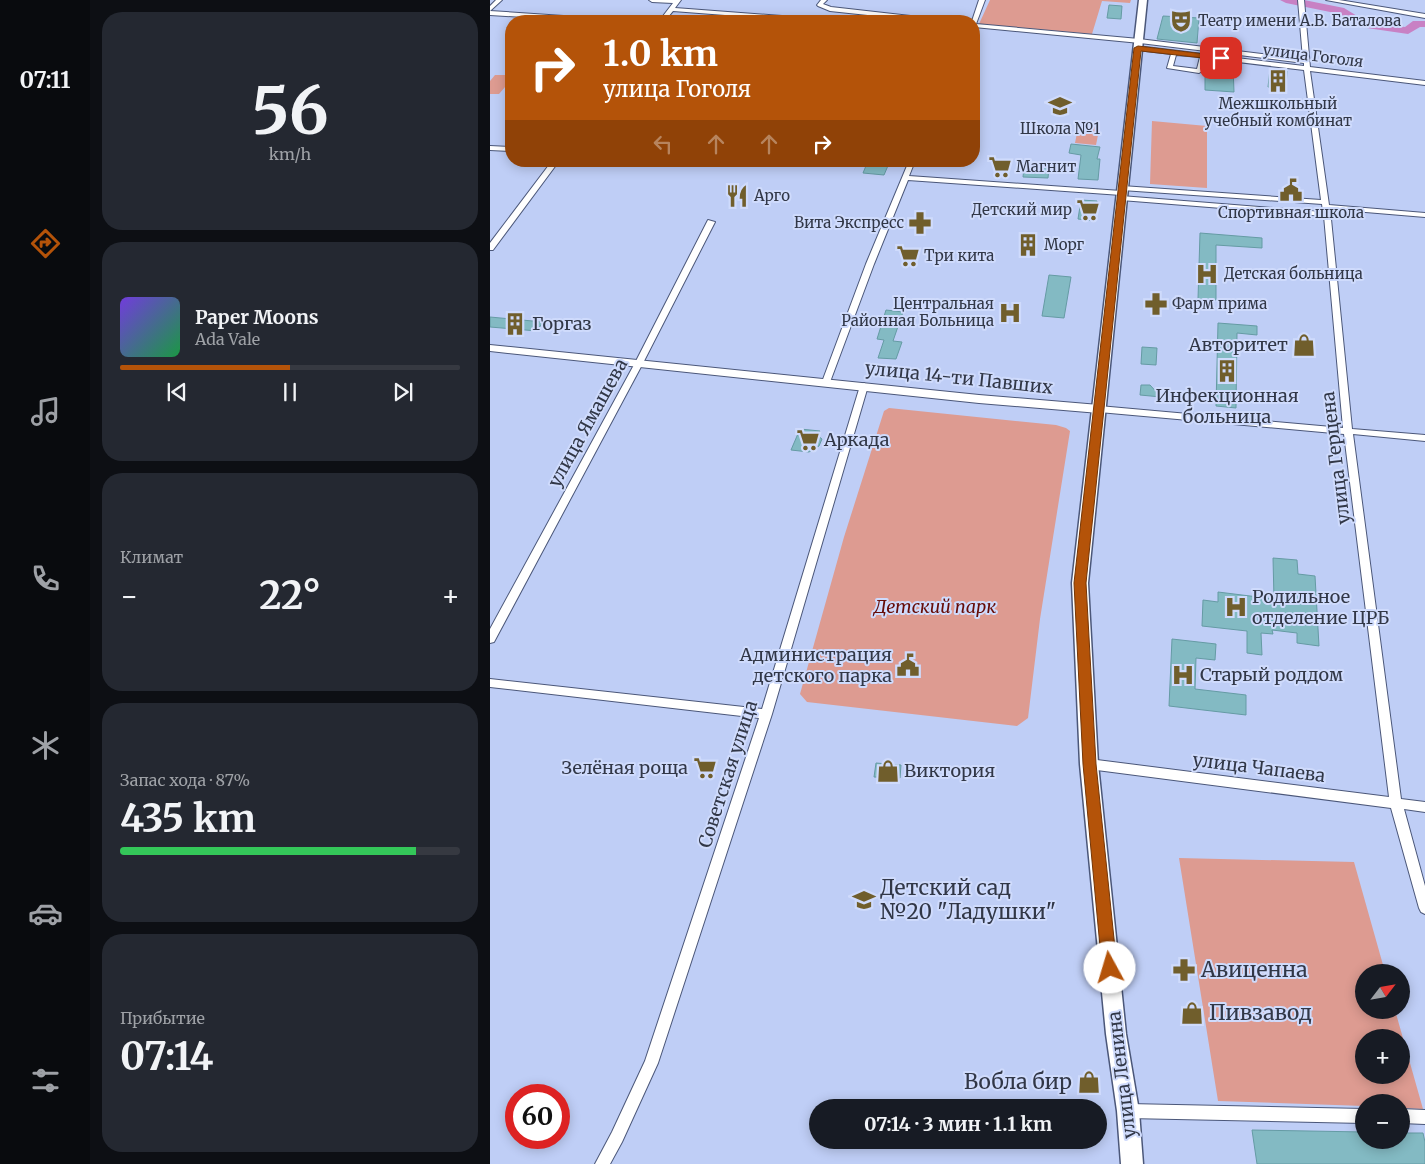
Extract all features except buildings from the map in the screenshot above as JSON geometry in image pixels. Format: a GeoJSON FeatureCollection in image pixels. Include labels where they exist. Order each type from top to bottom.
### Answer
{"type":"FeatureCollection","features":[{"type":"Feature","properties":{"kind":"main road","name":"улица Ленина"},"geometry":{"type":"LineString","coordinates":[[1132,1164],[1128,1111],[1116,1034],[1089,764],[1080,583],[1143,0]]}},
{"type":"Feature","properties":{"kind":"street"},"geometry":{"type":"LineString","coordinates":[[490,9],[499,0]]}},
{"type":"Feature","properties":{"kind":"street"},"geometry":{"type":"LineString","coordinates":[[652,0],[677,1]]}},
{"type":"Feature","properties":{"kind":"street"},"geometry":{"type":"LineString","coordinates":[[824,0],[820,5],[830,9],[884,15]]}},
{"type":"Feature","properties":{"kind":"street"},"geometry":{"type":"LineString","coordinates":[[977,15],[982,0]]}},
{"type":"Feature","properties":{"kind":"street"},"geometry":{"type":"LineString","coordinates":[[1329,0],[1425,16]]}},
{"type":"Feature","properties":{"kind":"street"},"geometry":{"type":"LineString","coordinates":[[667,15],[677,1]]}},
{"type":"Feature","properties":{"kind":"street","name":"улица Герцена"},"geometry":{"type":"LineString","coordinates":[[1302,3],[1307,64],[1326,208],[1348,432],[1396,802],[1425,908]]}},
{"type":"Feature","properties":{"kind":"street"},"geometry":{"type":"LineString","coordinates":[[671,9],[746,15]]}},
{"type":"Feature","properties":{"kind":"street"},"geometry":{"type":"LineString","coordinates":[[826,15],[830,9]]}},
{"type":"Feature","properties":{"kind":"street"},"geometry":{"type":"LineString","coordinates":[[490,13],[520,15]]}},
{"type":"Feature","properties":{"kind":"street","name":"улица Гоголя"},"geometry":{"type":"LineString","coordinates":[[980,25],[1307,64],[1425,83]]}},
{"type":"Feature","properties":{"kind":"street","name":"улица Гоголя"},"geometry":{"type":"LineString","coordinates":[[1138,44],[1174,53],[1307,64]]}},
{"type":"Feature","properties":{"kind":"street"},"geometry":{"type":"LineString","coordinates":[[1174,53],[1169,67],[1199,71],[1203,56]]}},
{"type":"Feature","properties":{"kind":"street"},"geometry":{"type":"LineString","coordinates":[[490,148],[505,149]]}},
{"type":"Feature","properties":{"kind":"street"},"geometry":{"type":"LineString","coordinates":[[490,248],[551,167]]}},
{"type":"Feature","properties":{"kind":"street"},"geometry":{"type":"LineString","coordinates":[[826,382],[909,167]]}},
{"type":"Feature","properties":{"kind":"street"},"geometry":{"type":"LineString","coordinates":[[904,178],[1326,208]]}},
{"type":"Feature","properties":{"kind":"street"},"geometry":{"type":"LineString","coordinates":[[1122,193],[1425,215]]}},
{"type":"Feature","properties":{"kind":"street","name":"улица Ямашева"},"geometry":{"type":"LineString","coordinates":[[490,639],[639,363],[711,222]]}},
{"type":"Feature","properties":{"kind":"street","name":"улица 14-ти Павших"},"geometry":{"type":"LineString","coordinates":[[490,348],[1099,409],[1425,438]]}},
{"type":"Feature","properties":{"kind":"street","name":"Советская улица"},"geometry":{"type":"LineString","coordinates":[[602,1164],[652,1063],[766,714],[864,386]]}},
{"type":"Feature","properties":{"kind":"street"},"geometry":{"type":"LineString","coordinates":[[490,683],[766,714]]}},
{"type":"Feature","properties":{"kind":"street","name":"улица Чапаева"},"geometry":{"type":"LineString","coordinates":[[1089,764],[1425,807]]}},
{"type":"Feature","properties":{"kind":"street"},"geometry":{"type":"LineString","coordinates":[[1128,1111],[1355,1116]]}},
{"type":"Feature","properties":{"kind":"street"},"geometry":{"type":"LineString","coordinates":[[1410,1116],[1425,1117]]}},
{"type":"Feature","properties":{"kind":"green space"},"geometry":{"type":"Polygon","coordinates":[[[990,0],[1131,0],[1130,3],[1102,1],[1092,34],[980,24],[990,0]]]}},
{"type":"Feature","properties":{"kind":"green space"},"geometry":{"type":"Polygon","coordinates":[[[495,75],[505,75],[505,87],[499,94],[490,94],[490,81],[495,75]]]}},
{"type":"Feature","properties":{"kind":"green space"},"geometry":{"type":"Polygon","coordinates":[[[1152,121],[1207,126],[1207,188],[1150,184],[1152,121]]]}},
{"type":"Feature","properties":{"kind":"green space"},"geometry":{"type":"Polygon","coordinates":[[[1079,123],[1100,125],[1096,145],[1075,143],[1079,123]]]}},
{"type":"Feature","properties":{"kind":"green space","name":"Детский парк"},"geometry":{"type":"Polygon","coordinates":[[[889,408],[1056,425],[1070,431],[1040,619],[1028,718],[1017,726],[807,702],[800,694],[844,537],[884,411],[889,408]]]}},
{"type":"Feature","properties":{"kind":"green space"},"geometry":{"type":"Polygon","coordinates":[[[1179,858],[1354,862],[1383,964],[1355,964],[1355,1019],[1398,1019],[1400,1029],[1355,1029],[1355,1084],[1410,1084],[1410,1063],[1423,1109],[1410,1108],[1410,1094],[1355,1094],[1355,1106],[1218,1101],[1179,858]]]}},
{"type":"Feature","properties":{"kind":"waterway"},"geometry":{"type":"LineString","coordinates":[[1286,0],[1344,11],[1364,25],[1408,31],[1417,23],[1425,24]]}},
{"type":"Feature","properties":{"kind":"place","name":"Театр имени А.В. Баталова"},"geometry":{"type":"Point","coordinates":[1181,21]}},
{"type":"Feature","properties":{"kind":"place","name":"Межшкольный учебный комбинат"},"geometry":{"type":"Point","coordinates":[1278,81]}},
{"type":"Feature","properties":{"kind":"place","name":"Школа №1"},"geometry":{"type":"Point","coordinates":[1060,106]}},
{"type":"Feature","properties":{"kind":"place","name":"Магнит"},"geometry":{"type":"Point","coordinates":[1000,167]}},
{"type":"Feature","properties":{"kind":"place","name":"Спортивная школа"},"geometry":{"type":"Point","coordinates":[1291,190]}},
{"type":"Feature","properties":{"kind":"place","name":"Арго"},"geometry":{"type":"Point","coordinates":[737,196]}},
{"type":"Feature","properties":{"kind":"place","name":"Детский мир"},"geometry":{"type":"Point","coordinates":[1088,210]}},
{"type":"Feature","properties":{"kind":"place","name":"Вита Экспресс"},"geometry":{"type":"Point","coordinates":[920,223]}},
{"type":"Feature","properties":{"kind":"place","name":"Морг"},"geometry":{"type":"Point","coordinates":[1028,245]}},
{"type":"Feature","properties":{"kind":"place","name":"Три кита"},"geometry":{"type":"Point","coordinates":[908,256]}},
{"type":"Feature","properties":{"kind":"place","name":"Детская больница"},"geometry":{"type":"Point","coordinates":[1207,274]}},
{"type":"Feature","properties":{"kind":"place","name":"Фарм прима"},"geometry":{"type":"Point","coordinates":[1156,304]}},
{"type":"Feature","properties":{"kind":"place","name":"Центральная Районная Больница"},"geometry":{"type":"Point","coordinates":[1010,313]}},
{"type":"Feature","properties":{"kind":"place","name":"Горгаз"},"geometry":{"type":"Point","coordinates":[515,324]}},
{"type":"Feature","properties":{"kind":"place","name":"Авторитет"},"geometry":{"type":"Point","coordinates":[1304,345]}},
{"type":"Feature","properties":{"kind":"place","name":"Инфекционная больница"},"geometry":{"type":"Point","coordinates":[1227,371]}},
{"type":"Feature","properties":{"kind":"place","name":"Аркада"},"geometry":{"type":"Point","coordinates":[808,440]}},
{"type":"Feature","properties":{"kind":"place","name":"Родильное отделение ЦРБ"},"geometry":{"type":"Point","coordinates":[1236,607]}},
{"type":"Feature","properties":{"kind":"place","name":"Администрация детского парка"},"geometry":{"type":"Point","coordinates":[908,665]}},
{"type":"Feature","properties":{"kind":"place","name":"Старый роддом"},"geometry":{"type":"Point","coordinates":[1183,675]}},
{"type":"Feature","properties":{"kind":"place","name":"Зелёная роща"},"geometry":{"type":"Point","coordinates":[705,768]}},
{"type":"Feature","properties":{"kind":"place","name":"Виктория"},"geometry":{"type":"Point","coordinates":[888,771]}},
{"type":"Feature","properties":{"kind":"place","name":"Детский сад №20 \"Ладушки\""},"geometry":{"type":"Point","coordinates":[864,900]}},
{"type":"Feature","properties":{"kind":"place","name":"Авиценна"},"geometry":{"type":"Point","coordinates":[1184,970]}},
{"type":"Feature","properties":{"kind":"place","name":"Пивзавод"},"geometry":{"type":"Point","coordinates":[1192,1013]}},
{"type":"Feature","properties":{"kind":"place","name":"Вобла бир"},"geometry":{"type":"Point","coordinates":[1089,1082]}},
{"type":"Feature","properties":{"kind":"route"},"geometry":{"type":"LineString","coordinates":[[1110,968],[1089,764],[1080,583],[1138,48],[1221,58]]}}]}
